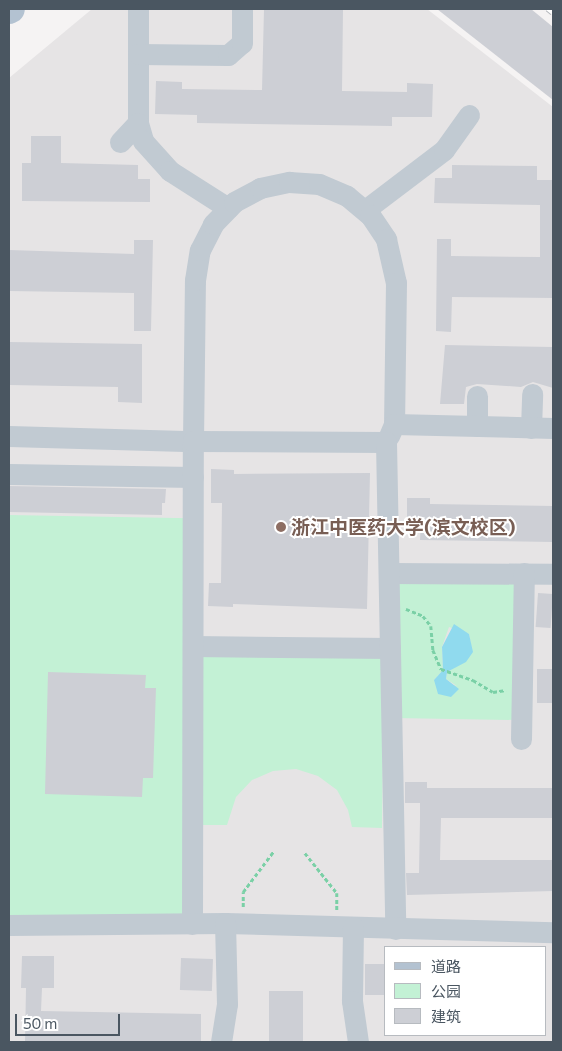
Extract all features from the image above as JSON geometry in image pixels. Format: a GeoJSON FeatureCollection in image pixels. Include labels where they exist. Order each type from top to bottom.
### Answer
{"type":"FeatureCollection","features":[{"type":"Feature","properties":{"kind":"street"},"geometry":{"type":"LineString","coordinates":[[138,9],[138,123],[143,141],[170,171],[228,208]]}},
{"type":"Feature","properties":{"kind":"street"},"geometry":{"type":"LineString","coordinates":[[138,54],[228,56],[242,43],[242,9]]}},
{"type":"Feature","properties":{"kind":"street"},"geometry":{"type":"LineString","coordinates":[[365,210],[444,150],[470,115]]}},
{"type":"Feature","properties":{"kind":"street"},"geometry":{"type":"LineString","coordinates":[[120,142],[138,123]]}},
{"type":"Feature","properties":{"kind":"street"},"geometry":{"type":"LineString","coordinates":[[192,924],[193,440],[196,265],[205,236],[228,208],[260,188],[304,182],[333,189],[365,210],[386,239],[395,268],[390,433],[389,573],[395,929]]}},
{"type":"Feature","properties":{"kind":"street"},"geometry":{"type":"LineString","coordinates":[[531,428],[532,394]]}},
{"type":"Feature","properties":{"kind":"street"},"geometry":{"type":"LineString","coordinates":[[477,396],[477,426]]}},
{"type":"Feature","properties":{"kind":"street"},"geometry":{"type":"LineString","coordinates":[[9,436],[193,440],[390,433],[477,426],[553,428]]}},
{"type":"Feature","properties":{"kind":"street"},"geometry":{"type":"LineString","coordinates":[[9,474],[193,477]]}},
{"type":"Feature","properties":{"kind":"street"},"geometry":{"type":"LineString","coordinates":[[389,573],[553,574]]}},
{"type":"Feature","properties":{"kind":"street"},"geometry":{"type":"LineString","coordinates":[[521,739],[524,573]]}},
{"type":"Feature","properties":{"kind":"street"},"geometry":{"type":"LineString","coordinates":[[193,646],[390,648]]}},
{"type":"Feature","properties":{"kind":"street"},"geometry":{"type":"LineString","coordinates":[[220,1042],[227,1004],[234,924]]}},
{"type":"Feature","properties":{"kind":"street"},"geometry":{"type":"LineString","coordinates":[[9,925],[234,924],[553,932]]}},
{"type":"Feature","properties":{"kind":"street"},"geometry":{"type":"LineString","coordinates":[[345,927],[358,1042]]}},
{"type":"Feature","properties":{"kind":"path"},"geometry":{"type":"LineString","coordinates":[[389,606],[423,616],[431,626],[432,650],[441,668],[450,673],[473,680],[493,692],[522,685]]}},
{"type":"Feature","properties":{"kind":"path"},"geometry":{"type":"LineString","coordinates":[[234,924],[244,892],[273,852]]}},
{"type":"Feature","properties":{"kind":"path"},"geometry":{"type":"LineString","coordinates":[[305,853],[337,894],[345,927]]}},
{"type":"Feature","properties":{"kind":"shaded area","name":"浙江中医药大学(滨文校区)"},"geometry":{"type":"Polygon","coordinates":[[[92,9],[427,9],[553,107],[553,1042],[9,1042],[9,78],[92,9]]]}},
{"type":"Feature","properties":{"kind":"green space"},"geometry":{"type":"Polygon","coordinates":[[[9,515],[190,518],[183,919],[9,916],[9,515]]]}},
{"type":"Feature","properties":{"kind":"green space"},"geometry":{"type":"Polygon","coordinates":[[[395,577],[518,579],[516,720],[394,718],[395,577]],[[449,627],[442,647],[443,670],[434,680],[457,686],[446,679],[447,672],[460,664],[472,650],[469,634],[449,627]]]}},
{"type":"Feature","properties":{"kind":"green space"},"geometry":{"type":"Polygon","coordinates":[[[197,654],[384,657],[382,828],[352,827],[348,810],[337,790],[318,776],[296,769],[273,771],[252,780],[236,797],[227,825],[195,825],[197,654]]]}},
{"type":"Feature","properties":{"kind":"water"},"geometry":{"type":"Polygon","coordinates":[[[454,624],[469,634],[473,652],[466,662],[447,672],[446,679],[459,689],[451,697],[438,694],[434,680],[443,670],[442,647],[454,624]]]}},
{"type":"Feature","properties":{"kind":"building"},"geometry":{"type":"Polygon","coordinates":[[[264,9],[343,10],[342,91],[407,92],[407,83],[433,84],[432,117],[392,117],[392,126],[197,123],[197,115],[155,114],[156,81],[182,82],[182,89],[262,90],[264,9]]]}},
{"type":"Feature","properties":{"kind":"building"},"geometry":{"type":"Polygon","coordinates":[[[437,9],[531,9],[553,27],[553,100],[437,9]]]}},
{"type":"Feature","properties":{"kind":"building"},"geometry":{"type":"Polygon","coordinates":[[[31,136],[61,136],[61,163],[138,165],[138,179],[150,179],[150,202],[22,201],[22,163],[31,163],[31,136]]]}},
{"type":"Feature","properties":{"kind":"building"},"geometry":{"type":"Polygon","coordinates":[[[452,165],[537,166],[537,180],[553,180],[553,298],[452,297],[451,332],[436,331],[437,239],[451,239],[451,256],[540,257],[540,205],[434,203],[435,178],[452,178],[452,165]]]}},
{"type":"Feature","properties":{"kind":"building"},"geometry":{"type":"Polygon","coordinates":[[[134,240],[153,240],[151,331],[134,331],[134,293],[9,291],[9,250],[134,254],[134,240]]]}},
{"type":"Feature","properties":{"kind":"building"},"geometry":{"type":"Polygon","coordinates":[[[9,342],[142,344],[142,403],[118,402],[118,387],[9,385],[9,342]]]}},
{"type":"Feature","properties":{"kind":"building"},"geometry":{"type":"Polygon","coordinates":[[[445,345],[553,347],[553,388],[533,382],[521,387],[477,384],[466,387],[464,404],[440,404],[445,345]]]}},
{"type":"Feature","properties":{"kind":"building"},"geometry":{"type":"Polygon","coordinates":[[[211,469],[234,470],[234,474],[370,473],[367,609],[233,604],[233,607],[208,606],[209,583],[221,583],[222,503],[211,503],[211,469]]]}},
{"type":"Feature","properties":{"kind":"building"},"geometry":{"type":"Polygon","coordinates":[[[9,486],[166,489],[165,503],[162,503],[162,515],[9,512],[9,486]]]}},
{"type":"Feature","properties":{"kind":"building"},"geometry":{"type":"Polygon","coordinates":[[[407,498],[430,498],[430,504],[553,506],[553,542],[420,540],[421,519],[407,518],[407,498]]]}},
{"type":"Feature","properties":{"kind":"building"},"geometry":{"type":"Polygon","coordinates":[[[538,593],[553,594],[551,628],[536,627],[538,593]]]}},
{"type":"Feature","properties":{"kind":"building"},"geometry":{"type":"Polygon","coordinates":[[[537,669],[553,669],[553,703],[537,703],[537,669]]]}},
{"type":"Feature","properties":{"kind":"building"},"geometry":{"type":"Polygon","coordinates":[[[48,672],[146,675],[145,688],[156,688],[153,778],[143,778],[142,797],[45,794],[48,672]]]}},
{"type":"Feature","properties":{"kind":"building"},"geometry":{"type":"Polygon","coordinates":[[[405,782],[427,782],[427,788],[553,788],[553,818],[441,818],[440,860],[553,860],[553,891],[407,895],[406,873],[419,873],[420,803],[405,803],[405,782]]]}},
{"type":"Feature","properties":{"kind":"building"},"geometry":{"type":"Polygon","coordinates":[[[22,956],[54,956],[54,988],[42,988],[41,1011],[201,1014],[201,1042],[25,1042],[26,988],[21,988],[22,956]]]}},
{"type":"Feature","properties":{"kind":"building"},"geometry":{"type":"Polygon","coordinates":[[[181,958],[213,959],[212,991],[180,990],[181,958]]]}},
{"type":"Feature","properties":{"kind":"building"},"geometry":{"type":"Polygon","coordinates":[[[365,964],[384,964],[384,995],[365,995],[365,964]]]}},
{"type":"Feature","properties":{"kind":"building"},"geometry":{"type":"Polygon","coordinates":[[[269,991],[303,991],[303,1042],[269,1042],[269,991]]]}},
{"type":"Feature","properties":{"kind":"railway"},"geometry":{"type":"LineString","coordinates":[[548,9],[553,13]]}},
{"type":"Feature","properties":{"kind":"place","name":"浙江中医药大学(滨文校区)"},"geometry":{"type":"Point","coordinates":[281,527]}}]}
